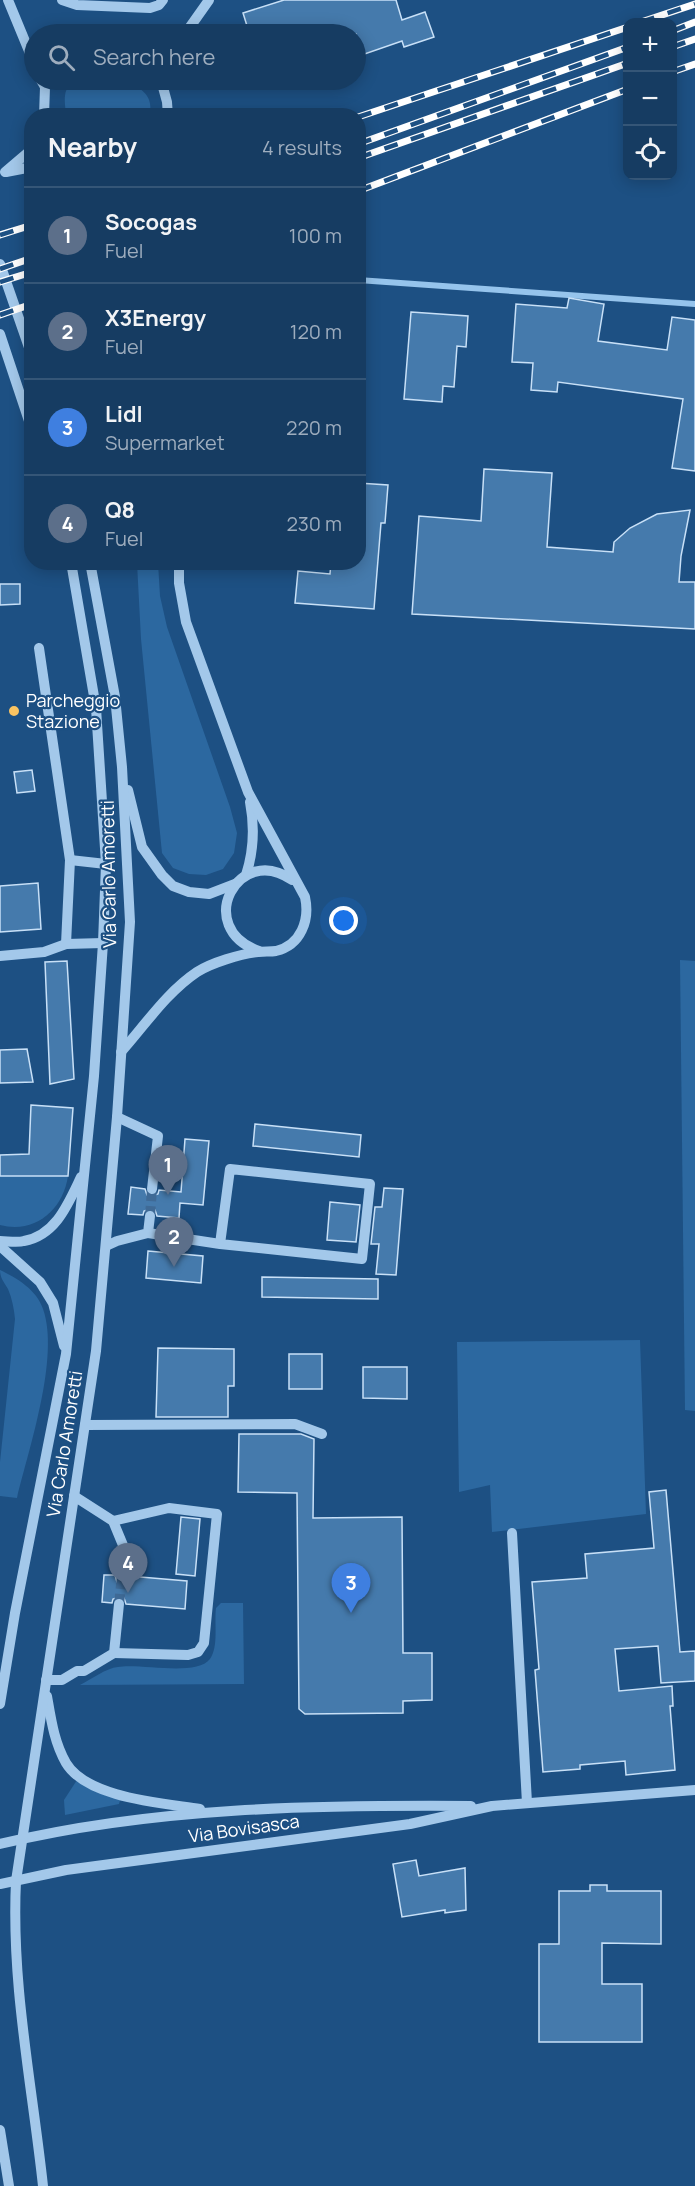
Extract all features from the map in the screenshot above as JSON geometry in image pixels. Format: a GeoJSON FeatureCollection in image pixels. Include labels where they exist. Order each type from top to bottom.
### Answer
{"type":"FeatureCollection","features":[{"type":"Feature","properties":{"kind":"street"},"geometry":{"type":"LineString","coordinates":[[8,0],[24,39]]}},
{"type":"Feature","properties":{"kind":"street"},"geometry":{"type":"LineString","coordinates":[[62,0],[77,5],[150,8],[163,0]]}},
{"type":"Feature","properties":{"kind":"street"},"geometry":{"type":"LineString","coordinates":[[191,24],[209,0]]}},
{"type":"Feature","properties":{"kind":"street"},"geometry":{"type":"LineString","coordinates":[[44,108],[45,90]]}},
{"type":"Feature","properties":{"kind":"street"},"geometry":{"type":"LineString","coordinates":[[163,90],[167,108]]}},
{"type":"Feature","properties":{"kind":"street"},"geometry":{"type":"LineString","coordinates":[[3,173],[24,156]]}},
{"type":"Feature","properties":{"kind":"street"},"geometry":{"type":"LineString","coordinates":[[3,173],[24,169]]}},
{"type":"Feature","properties":{"kind":"street"},"geometry":{"type":"LineString","coordinates":[[0,264],[24,333]]}},
{"type":"Feature","properties":{"kind":"street"},"geometry":{"type":"LineString","coordinates":[[0,334],[24,406]]}},
{"type":"Feature","properties":{"kind":"street"},"geometry":{"type":"LineString","coordinates":[[0,353],[24,343]]}},
{"type":"Feature","properties":{"kind":"street","name":"Via Carlo Amoretti"},"geometry":{"type":"LineString","coordinates":[[0,1704],[15,1613],[66,1354],[94,1076],[103,943],[106,864],[96,708],[72,570]]}},
{"type":"Feature","properties":{"kind":"street","name":"Via Carlo Amoretti"},"geometry":{"type":"LineString","coordinates":[[43,2186],[21,2025],[14,1938],[16,1881],[96,1351],[117,1117],[130,922],[122,767],[115,697],[91,570]]}},
{"type":"Feature","properties":{"kind":"street"},"geometry":{"type":"LineString","coordinates":[[121,1052],[178,986],[199,971],[236,957],[286,947],[299,936],[306,922],[305,897],[248,792],[186,622],[179,570]]}},
{"type":"Feature","properties":{"kind":"street"},"geometry":{"type":"LineString","coordinates":[[39,648],[70,860],[66,944]]}},
{"type":"Feature","properties":{"kind":"street","name":"Via Carlo Amoretti"},"geometry":{"type":"LineString","coordinates":[[122,767],[142,847],[173,886],[189,892],[209,894],[235,884],[246,875]]}},
{"type":"Feature","properties":{"kind":"street"},"geometry":{"type":"LineString","coordinates":[[246,875],[254,846],[254,824],[248,792]]}},
{"type":"Feature","properties":{"kind":"street","name":"Via Carlo Amoretti"},"geometry":{"type":"LineString","coordinates":[[70,860],[106,864]]}},
{"type":"Feature","properties":{"kind":"street"},"geometry":{"type":"LineString","coordinates":[[246,875],[269,870],[283,873],[296,882]]}},
{"type":"Feature","properties":{"kind":"street"},"geometry":{"type":"LineString","coordinates":[[235,884],[228,896],[225,912],[228,925],[235,938],[259,952]]}},
{"type":"Feature","properties":{"kind":"street","name":"Via Carlo Amoretti"},"geometry":{"type":"LineString","coordinates":[[0,956],[44,952],[66,944],[103,943]]}},
{"type":"Feature","properties":{"kind":"street"},"geometry":{"type":"LineString","coordinates":[[117,1117],[158,1136],[152,1189]]}},
{"type":"Feature","properties":{"kind":"street"},"geometry":{"type":"LineString","coordinates":[[106,1246],[148,1233],[220,1245],[362,1259],[370,1184],[230,1169],[220,1245]]}},
{"type":"Feature","properties":{"kind":"street"},"geometry":{"type":"LineString","coordinates":[[0,1241],[23,1241],[46,1232],[62,1215],[84,1171]]}},
{"type":"Feature","properties":{"kind":"street"},"geometry":{"type":"LineString","coordinates":[[148,1233],[150,1216]]}},
{"type":"Feature","properties":{"kind":"street"},"geometry":{"type":"LineString","coordinates":[[0,1246],[34,1275],[45,1289],[53,1303],[66,1354]]}},
{"type":"Feature","properties":{"kind":"street"},"geometry":{"type":"LineString","coordinates":[[85,1425],[295,1424],[322,1434]]}},
{"type":"Feature","properties":{"kind":"street"},"geometry":{"type":"LineString","coordinates":[[74,1496],[113,1521],[125,1550],[122,1576]]}},
{"type":"Feature","properties":{"kind":"street"},"geometry":{"type":"LineString","coordinates":[[113,1521],[169,1508],[217,1514],[204,1642],[198,1652],[188,1655],[114,1653],[84,1671],[77,1671],[62,1680],[45,1683],[54,1736],[66,1764],[77,1776],[103,1790],[212,1811]]}},
{"type":"Feature","properties":{"kind":"street"},"geometry":{"type":"LineString","coordinates":[[512,1533],[527,1803]]}},
{"type":"Feature","properties":{"kind":"street"},"geometry":{"type":"LineString","coordinates":[[114,1653],[119,1604]]}},
{"type":"Feature","properties":{"kind":"street"},"geometry":{"type":"LineString","coordinates":[[0,1663],[15,1613]]}},
{"type":"Feature","properties":{"kind":"street","name":"Via Bovisasca"},"geometry":{"type":"LineString","coordinates":[[0,1844],[75,1829],[212,1811],[492,1806],[695,1790]]}},
{"type":"Feature","properties":{"kind":"street","name":"Via Bovisasca"},"geometry":{"type":"LineString","coordinates":[[0,1884],[66,1870],[410,1824],[492,1806]]}},
{"type":"Feature","properties":{"kind":"street"},"geometry":{"type":"LineString","coordinates":[[0,2130],[9,2186]]}},
{"type":"Feature","properties":{"kind":"shaded area"},"geometry":{"type":"Polygon","coordinates":[[[66,90],[141,90],[150,102],[150,108],[66,108],[66,90]]]}},
{"type":"Feature","properties":{"kind":"shaded area"},"geometry":{"type":"Polygon","coordinates":[[[137,570],[158,570],[160,596],[167,627],[237,833],[234,853],[223,869],[206,875],[189,874],[173,868],[162,853],[141,639],[137,570]]]}},
{"type":"Feature","properties":{"kind":"shaded area"},"geometry":{"type":"Polygon","coordinates":[[[680,960],[695,961],[695,1411],[685,1410],[680,960]]]}},
{"type":"Feature","properties":{"kind":"shaded area"},"geometry":{"type":"Polygon","coordinates":[[[0,1176],[68,1176],[65,1188],[54,1209],[36,1222],[13,1227],[0,1225],[0,1176]]]}},
{"type":"Feature","properties":{"kind":"shaded area"},"geometry":{"type":"Polygon","coordinates":[[[0,1270],[19,1281],[36,1296],[43,1309],[47,1329],[48,1352],[41,1403],[17,1498],[0,1496],[0,1462],[15,1319],[11,1296],[1,1278],[0,1270]]]}},
{"type":"Feature","properties":{"kind":"shaded area"},"geometry":{"type":"Polygon","coordinates":[[[640,1340],[646,1514],[492,1532],[490,1485],[459,1492],[457,1342],[640,1340]]]}},
{"type":"Feature","properties":{"kind":"shaded area"},"geometry":{"type":"Polygon","coordinates":[[[221,1603],[243,1603],[244,1684],[80,1685],[118,1667],[181,1668],[203,1664],[213,1654],[216,1608],[221,1603]]]}},
{"type":"Feature","properties":{"kind":"shaded area"},"geometry":{"type":"Polygon","coordinates":[[[77,1780],[120,1800],[119,1804],[65,1815],[64,1800],[77,1780]]]}},
{"type":"Feature","properties":{"kind":"building"},"geometry":{"type":"Polygon","coordinates":[[[284,0],[396,0],[402,20],[425,12],[434,37],[404,47],[402,41],[366,54],[366,24],[246,24],[243,13],[284,0]]]}},
{"type":"Feature","properties":{"kind":"building"},"geometry":{"type":"Polygon","coordinates":[[[569,298],[604,304],[598,341],[667,350],[672,317],[695,320],[695,471],[672,468],[683,399],[558,382],[557,392],[531,390],[533,363],[512,362],[516,304],[567,308],[569,298]]]}},
{"type":"Feature","properties":{"kind":"building"},"geometry":{"type":"Polygon","coordinates":[[[411,312],[468,316],[466,347],[457,346],[454,387],[443,386],[442,402],[404,399],[411,312]]]}},
{"type":"Feature","properties":{"kind":"building"},"geometry":{"type":"Polygon","coordinates":[[[484,469],[552,473],[547,547],[613,552],[614,542],[630,528],[657,514],[690,510],[681,556],[679,582],[695,582],[695,629],[412,614],[419,516],[481,521],[484,469]]]}},
{"type":"Feature","properties":{"kind":"building"},"geometry":{"type":"Polygon","coordinates":[[[366,484],[388,485],[385,523],[381,523],[374,609],[295,603],[298,571],[330,574],[330,570],[366,570],[366,484]]]}},
{"type":"Feature","properties":{"kind":"building"},"geometry":{"type":"Polygon","coordinates":[[[0,584],[20,584],[20,604],[0,605],[0,584]]]}},
{"type":"Feature","properties":{"kind":"building"},"geometry":{"type":"Polygon","coordinates":[[[32,770],[35,791],[17,793],[14,772],[32,770]]]}},
{"type":"Feature","properties":{"kind":"building"},"geometry":{"type":"Polygon","coordinates":[[[38,883],[41,929],[0,932],[0,886],[38,883]]]}},
{"type":"Feature","properties":{"kind":"building"},"geometry":{"type":"Polygon","coordinates":[[[67,961],[74,1079],[50,1084],[45,962],[67,961]]]}},
{"type":"Feature","properties":{"kind":"building"},"geometry":{"type":"Polygon","coordinates":[[[27,1049],[33,1082],[0,1083],[0,1050],[27,1049]]]}},
{"type":"Feature","properties":{"kind":"building"},"geometry":{"type":"Polygon","coordinates":[[[31,1105],[73,1108],[68,1176],[0,1176],[0,1155],[29,1154],[31,1105]]]}},
{"type":"Feature","properties":{"kind":"building"},"geometry":{"type":"Polygon","coordinates":[[[255,1124],[361,1135],[359,1157],[253,1146],[255,1124]]]}},
{"type":"Feature","properties":{"kind":"building"},"geometry":{"type":"Polygon","coordinates":[[[185,1139],[209,1141],[203,1205],[180,1203],[179,1218],[157,1216],[155,1210],[150,1209],[144,1211],[143,1215],[128,1214],[131,1187],[145,1189],[147,1195],[152,1196],[158,1194],[159,1190],[181,1192],[185,1139]]]}},
{"type":"Feature","properties":{"kind":"building"},"geometry":{"type":"Polygon","coordinates":[[[384,1188],[403,1189],[396,1275],[376,1274],[379,1244],[371,1244],[375,1207],[382,1207],[384,1188]]]}},
{"type":"Feature","properties":{"kind":"building"},"geometry":{"type":"Polygon","coordinates":[[[330,1202],[360,1205],[356,1242],[327,1240],[330,1202]]]}},
{"type":"Feature","properties":{"kind":"building"},"geometry":{"type":"Polygon","coordinates":[[[148,1251],[203,1256],[201,1283],[146,1278],[148,1251]]]}},
{"type":"Feature","properties":{"kind":"building"},"geometry":{"type":"Polygon","coordinates":[[[262,1277],[378,1279],[378,1299],[262,1297],[262,1277]]]}},
{"type":"Feature","properties":{"kind":"building"},"geometry":{"type":"Polygon","coordinates":[[[158,1348],[234,1349],[234,1386],[228,1386],[228,1417],[156,1417],[158,1348]]]}},
{"type":"Feature","properties":{"kind":"building"},"geometry":{"type":"Polygon","coordinates":[[[289,1354],[322,1354],[322,1389],[289,1389],[289,1354]]]}},
{"type":"Feature","properties":{"kind":"building"},"geometry":{"type":"Polygon","coordinates":[[[363,1367],[407,1367],[407,1399],[363,1398],[363,1367]]]}},
{"type":"Feature","properties":{"kind":"building"},"geometry":{"type":"Polygon","coordinates":[[[239,1434],[301,1434],[314,1439],[313,1518],[402,1517],[403,1653],[432,1653],[432,1700],[403,1701],[403,1713],[305,1714],[299,1709],[297,1493],[238,1492],[239,1434]]]}},
{"type":"Feature","properties":{"kind":"building"},"geometry":{"type":"Polygon","coordinates":[[[666,1490],[680,1652],[695,1651],[695,1681],[661,1683],[658,1646],[615,1649],[619,1691],[672,1686],[673,1706],[670,1706],[675,1770],[626,1775],[625,1761],[580,1765],[580,1769],[543,1772],[535,1670],[539,1669],[532,1582],[587,1578],[585,1554],[654,1548],[649,1492],[666,1490]]]}},
{"type":"Feature","properties":{"kind":"building"},"geometry":{"type":"Polygon","coordinates":[[[181,1517],[200,1519],[195,1576],[176,1574],[181,1517]]]}},
{"type":"Feature","properties":{"kind":"building"},"geometry":{"type":"Polygon","coordinates":[[[104,1575],[115,1575],[117,1582],[122,1583],[128,1581],[129,1576],[187,1581],[185,1609],[126,1604],[124,1598],[119,1597],[113,1599],[112,1603],[102,1602],[104,1575]]]}},
{"type":"Feature","properties":{"kind":"building"},"geometry":{"type":"Polygon","coordinates":[[[416,1860],[419,1876],[465,1868],[466,1910],[445,1913],[445,1910],[402,1917],[393,1864],[416,1860]]]}},
{"type":"Feature","properties":{"kind":"building"},"geometry":{"type":"Polygon","coordinates":[[[590,1885],[607,1885],[607,1891],[661,1891],[661,1944],[602,1943],[602,1984],[642,1984],[642,2042],[539,2042],[539,1944],[559,1944],[559,1891],[590,1891],[590,1885]]]}},
{"type":"Feature","properties":{"kind":"waterway"},"geometry":{"type":"LineString","coordinates":[[366,281],[695,304]]}},
{"type":"Feature","properties":{"kind":"tunnel"},"geometry":{"type":"LineString","coordinates":[[150,1216],[152,1189]]}},
{"type":"Feature","properties":{"kind":"tunnel"},"geometry":{"type":"LineString","coordinates":[[119,1604],[122,1576]]}},
{"type":"Feature","properties":{"kind":"railway"},"geometry":{"type":"LineString","coordinates":[[653,18],[695,4]]}},
{"type":"Feature","properties":{"kind":"railway"},"geometry":{"type":"LineString","coordinates":[[677,29],[695,22]]}},
{"type":"Feature","properties":{"kind":"railway"},"geometry":{"type":"LineString","coordinates":[[366,114],[623,29]]}},
{"type":"Feature","properties":{"kind":"railway"},"geometry":{"type":"LineString","coordinates":[[677,45],[695,39]]}},
{"type":"Feature","properties":{"kind":"railway"},"geometry":{"type":"LineString","coordinates":[[366,141],[623,49]]}},
{"type":"Feature","properties":{"kind":"railway"},"geometry":{"type":"LineString","coordinates":[[677,70],[695,64]]}},
{"type":"Feature","properties":{"kind":"railway"},"geometry":{"type":"LineString","coordinates":[[366,155],[623,65]]}},
{"type":"Feature","properties":{"kind":"railway"},"geometry":{"type":"LineString","coordinates":[[366,188],[623,91]]}},
{"type":"Feature","properties":{"kind":"railway"},"geometry":{"type":"LineString","coordinates":[[0,235],[24,228]]}},
{"type":"Feature","properties":{"kind":"railway"},"geometry":{"type":"LineString","coordinates":[[0,269],[24,261]]}},
{"type":"Feature","properties":{"kind":"railway"},"geometry":{"type":"LineString","coordinates":[[0,282],[24,274]]}},
{"type":"Feature","properties":{"kind":"railway"},"geometry":{"type":"LineString","coordinates":[[0,315],[24,307]]}},
{"type":"Feature","properties":{"kind":"place","name":"Parcheggio Stazione"},"geometry":{"type":"Point","coordinates":[14,711]}},
{"type":"Feature","properties":{"kind":"place","name":"Socogas"},"geometry":{"type":"Point","coordinates":[168,1195]}},
{"type":"Feature","properties":{"kind":"place","name":"X3Energy"},"geometry":{"type":"Point","coordinates":[174,1267]}},
{"type":"Feature","properties":{"kind":"place","name":"Q8"},"geometry":{"type":"Point","coordinates":[128,1593]}},
{"type":"Feature","properties":{"kind":"place","name":"Lidl"},"geometry":{"type":"Point","coordinates":[351,1613]}}]}
